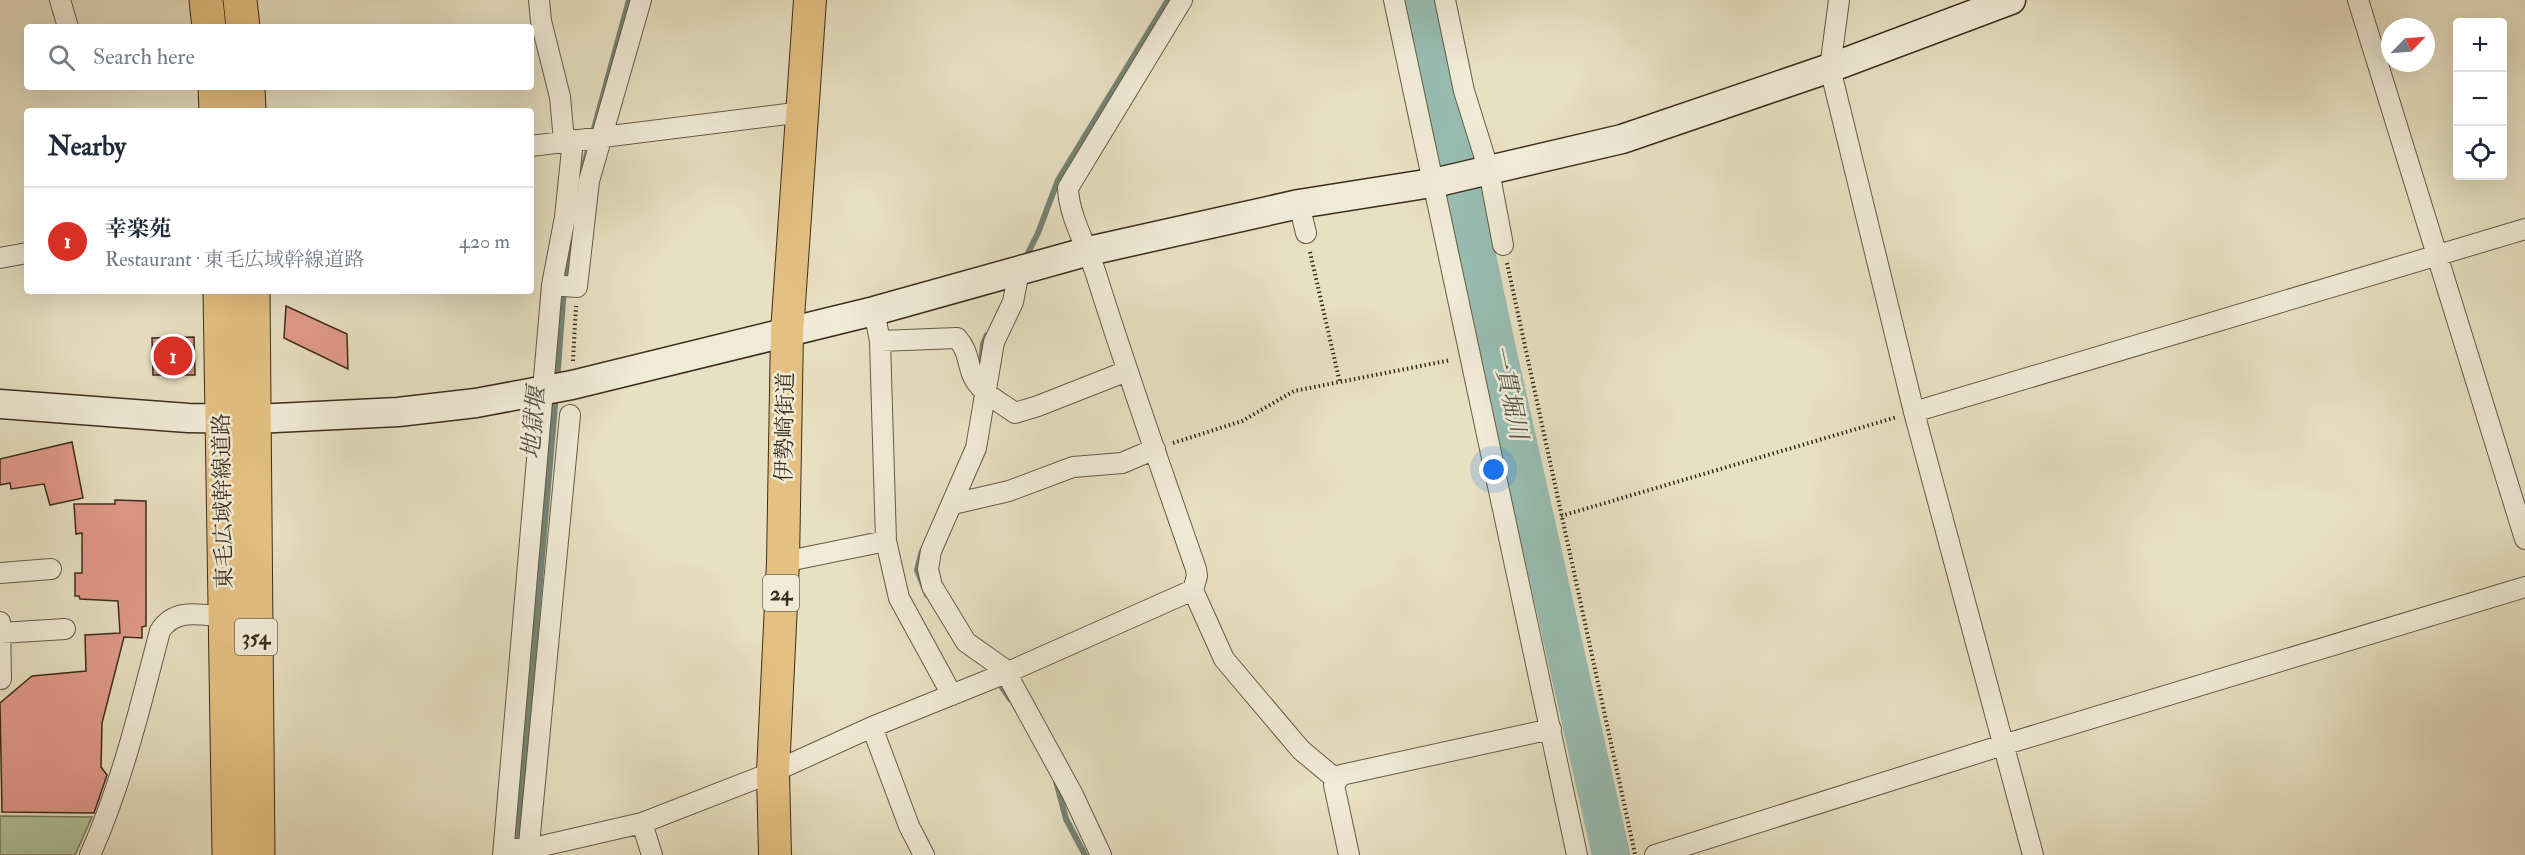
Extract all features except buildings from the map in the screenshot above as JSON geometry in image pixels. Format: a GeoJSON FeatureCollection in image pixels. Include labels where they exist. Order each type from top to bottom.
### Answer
{"type":"FeatureCollection","features":[{"type":"Feature","properties":{"kind":"highway"},"geometry":{"type":"LineString","coordinates":[[206,0],[209,24]]}},
{"type":"Feature","properties":{"kind":"highway"},"geometry":{"type":"LineString","coordinates":[[240,0],[243,24]]}},
{"type":"Feature","properties":{"kind":"highway"},"geometry":{"type":"LineString","coordinates":[[216,90],[216,108]]}},
{"type":"Feature","properties":{"kind":"highway"},"geometry":{"type":"LineString","coordinates":[[248,90],[249,108]]}},
{"type":"Feature","properties":{"kind":"highway","name":"東毛広域幹線道路"},"geometry":{"type":"LineString","coordinates":[[220,294],[229,855]]}},
{"type":"Feature","properties":{"kind":"highway","name":"東毛広域幹線道路"},"geometry":{"type":"LineString","coordinates":[[253,294],[258,855]]}},
{"type":"Feature","properties":{"kind":"main road","name":"伊勢崎街道"},"geometry":{"type":"LineString","coordinates":[[775,855],[773,772],[783,562],[787,332],[810,0]]}},
{"type":"Feature","properties":{"kind":"street"},"geometry":{"type":"LineString","coordinates":[[60,0],[67,24]]}},
{"type":"Feature","properties":{"kind":"street"},"geometry":{"type":"LineString","coordinates":[[538,0],[568,140],[565,216],[552,285],[503,852],[528,852],[642,823],[773,772],[872,727],[1006,673],[1193,590]]}},
{"type":"Feature","properties":{"kind":"street"},"geometry":{"type":"LineString","coordinates":[[552,285],[577,287],[589,181],[641,0]]}},
{"type":"Feature","properties":{"kind":"street"},"geometry":{"type":"LineString","coordinates":[[1182,0],[1068,188],[1069,202],[1089,251],[1127,371],[1196,569],[1197,576],[1193,590],[1224,659],[1301,750],[1337,780]]}},
{"type":"Feature","properties":{"kind":"street"},"geometry":{"type":"LineString","coordinates":[[1394,0],[1436,182],[1469,356],[1577,855]]}},
{"type":"Feature","properties":{"kind":"street"},"geometry":{"type":"LineString","coordinates":[[1445,0],[1464,92],[1486,171],[1503,245]]}},
{"type":"Feature","properties":{"kind":"street"},"geometry":{"type":"LineString","coordinates":[[1839,0],[1830,68],[1914,412],[2033,855]]}},
{"type":"Feature","properties":{"kind":"street"},"geometry":{"type":"LineString","coordinates":[[0,404],[222,420],[255,419],[398,412],[476,403],[572,385],[874,311],[1089,251],[1299,204],[1436,182],[1622,139],[1830,68],[2011,0]]}},
{"type":"Feature","properties":{"kind":"street"},"geometry":{"type":"LineString","coordinates":[[2358,0],[2525,539]]}},
{"type":"Feature","properties":{"kind":"street"},"geometry":{"type":"LineString","coordinates":[[534,146],[803,112]]}},
{"type":"Feature","properties":{"kind":"street"},"geometry":{"type":"LineString","coordinates":[[1299,204],[1306,233]]}},
{"type":"Feature","properties":{"kind":"street"},"geometry":{"type":"LineString","coordinates":[[1914,412],[2438,257],[2525,229]]}},
{"type":"Feature","properties":{"kind":"street"},"geometry":{"type":"LineString","coordinates":[[0,258],[24,254]]}},
{"type":"Feature","properties":{"kind":"street"},"geometry":{"type":"LineString","coordinates":[[1019,271],[1013,302],[994,342],[976,448],[931,551],[928,569],[932,586],[966,642],[1006,673],[1072,793],[1101,855]]}},
{"type":"Feature","properties":{"kind":"street"},"geometry":{"type":"LineString","coordinates":[[874,311],[880,341],[886,540],[899,598],[952,695]]}},
{"type":"Feature","properties":{"kind":"street"},"geometry":{"type":"LineString","coordinates":[[880,341],[957,338],[966,348],[973,375],[986,393],[1015,413],[1127,371]]}},
{"type":"Feature","properties":{"kind":"street"},"geometry":{"type":"LineString","coordinates":[[528,852],[570,415]]}},
{"type":"Feature","properties":{"kind":"street"},"geometry":{"type":"LineString","coordinates":[[953,504],[1009,492],[1073,467],[1122,463],[1155,449]]}},
{"type":"Feature","properties":{"kind":"street"},"geometry":{"type":"LineString","coordinates":[[783,562],[886,540]]}},
{"type":"Feature","properties":{"kind":"street"},"geometry":{"type":"LineString","coordinates":[[0,573],[51,569]]}},
{"type":"Feature","properties":{"kind":"street"},"geometry":{"type":"LineString","coordinates":[[1654,855],[2003,745],[2525,587]]}},
{"type":"Feature","properties":{"kind":"street"},"geometry":{"type":"LineString","coordinates":[[90,855],[101,831],[134,734],[160,631],[166,621],[182,614],[226,616]]}},
{"type":"Feature","properties":{"kind":"street"},"geometry":{"type":"LineString","coordinates":[[0,620],[1,679]]}},
{"type":"Feature","properties":{"kind":"street"},"geometry":{"type":"LineString","coordinates":[[1,633],[65,629]]}},
{"type":"Feature","properties":{"kind":"street"},"geometry":{"type":"LineString","coordinates":[[872,727],[909,826],[924,855]]}},
{"type":"Feature","properties":{"kind":"street"},"geometry":{"type":"LineString","coordinates":[[1349,855],[1334,785],[1341,775],[1551,729]]}},
{"type":"Feature","properties":{"kind":"street"},"geometry":{"type":"LineString","coordinates":[[642,823],[652,855]]}},
{"type":"Feature","properties":{"kind":"path"},"geometry":{"type":"LineString","coordinates":[[1306,233],[1340,383]]}},
{"type":"Feature","properties":{"kind":"path"},"geometry":{"type":"LineString","coordinates":[[1503,245],[1635,855]]}},
{"type":"Feature","properties":{"kind":"path"},"geometry":{"type":"LineString","coordinates":[[572,385],[577,287]]}},
{"type":"Feature","properties":{"kind":"path"},"geometry":{"type":"LineString","coordinates":[[1155,449],[1242,421],[1294,391],[1469,356]]}},
{"type":"Feature","properties":{"kind":"path"},"geometry":{"type":"LineString","coordinates":[[1561,516],[1914,412]]}},
{"type":"Feature","properties":{"kind":"green space"},"geometry":{"type":"Polygon","coordinates":[[[0,816],[92,817],[75,855],[0,855],[0,816]]]}},
{"type":"Feature","properties":{"kind":"waterway","name":"地獄堰"},"geometry":{"type":"LineString","coordinates":[[578,187],[629,0]]}},
{"type":"Feature","properties":{"kind":"waterway"},"geometry":{"type":"LineString","coordinates":[[1025,259],[1038,233],[1058,180],[1168,0]]}},
{"type":"Feature","properties":{"kind":"waterway","name":"一貫堀川"},"geometry":{"type":"LineString","coordinates":[[1422,0],[1498,354],[1611,855]]}},
{"type":"Feature","properties":{"kind":"waterway","name":"地獄堰"},"geometry":{"type":"LineString","coordinates":[[557,381],[563,301],[572,230]]}},
{"type":"Feature","properties":{"kind":"waterway"},"geometry":{"type":"LineString","coordinates":[[981,363],[983,344],[987,335]]}},
{"type":"Feature","properties":{"kind":"waterway","name":"地獄堰"},"geometry":{"type":"LineString","coordinates":[[517,847],[556,394]]}},
{"type":"Feature","properties":{"kind":"waterway"},"geometry":{"type":"LineString","coordinates":[[922,551],[917,570],[927,595]]}},
{"type":"Feature","properties":{"kind":"waterway"},"geometry":{"type":"LineString","coordinates":[[997,680],[1010,699]]}},
{"type":"Feature","properties":{"kind":"waterway"},"geometry":{"type":"LineString","coordinates":[[1056,781],[1066,819],[1085,855]]}},
{"type":"Feature","properties":{"kind":"place","name":"幸楽苑"},"geometry":{"type":"Point","coordinates":[173,356]}}]}
